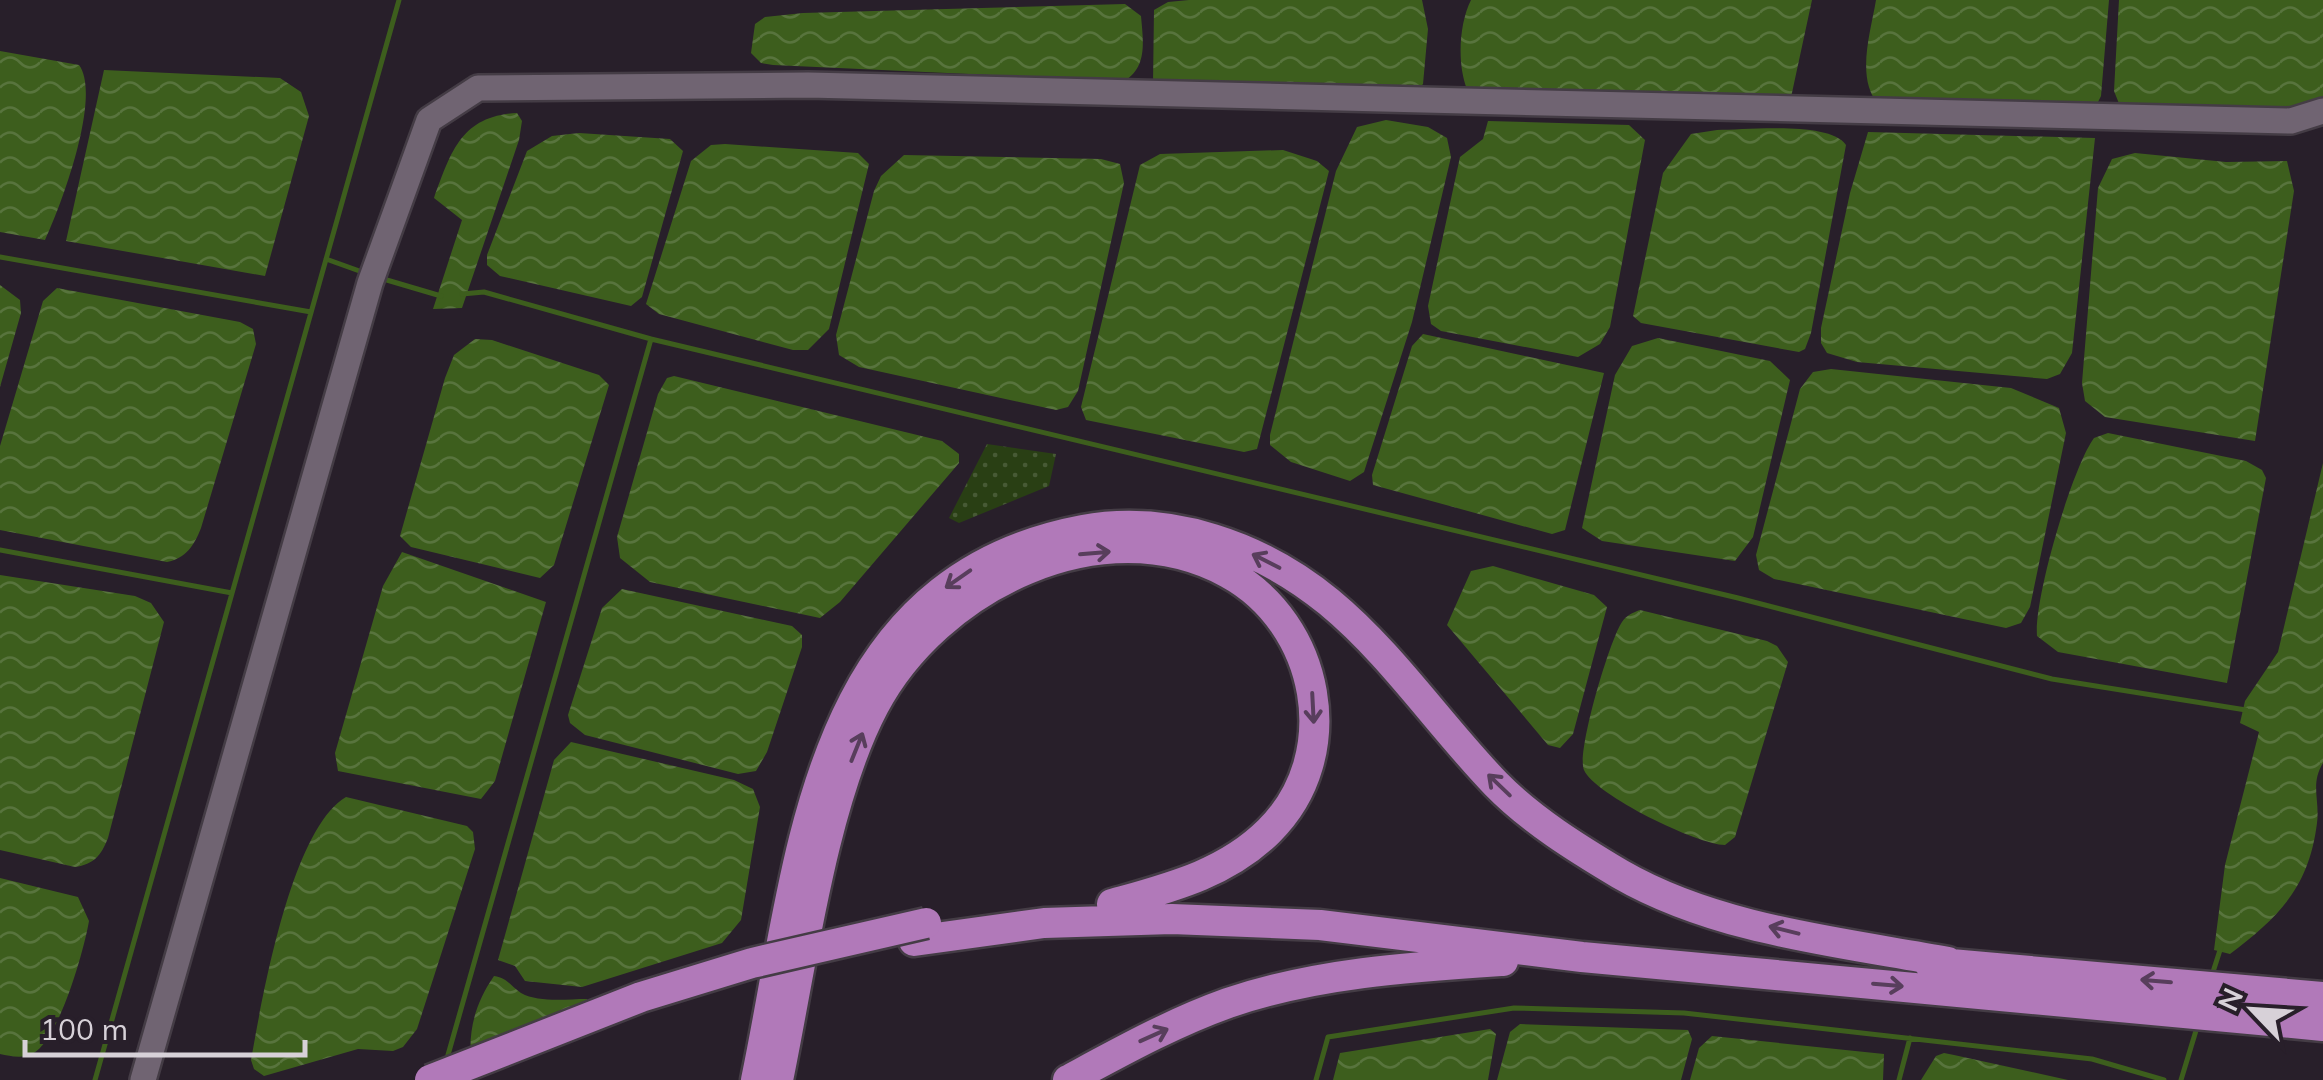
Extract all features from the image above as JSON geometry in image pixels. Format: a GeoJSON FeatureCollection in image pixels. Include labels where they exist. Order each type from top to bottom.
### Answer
{"type":"FeatureCollection","features":[{"type":"Feature","properties":{"kind":"highway"},"geometry":{"type":"LineString","coordinates":[[756,1080],[828,758],[850,702],[876,659],[929,599],[980,564],[1039,538],[1101,527],[1169,528],[1206,536],[1280,568],[1329,602],[1382,655],[1500,788],[1560,836],[1624,876],[1699,910],[1948,962]]}},
{"type":"Feature","properties":{"kind":"highway"},"geometry":{"type":"LineString","coordinates":[[778,1080],[848,771],[873,707],[903,659],[942,620],[986,588],[1034,564],[1091,552],[1185,554],[1228,572],[1258,592],[1282,618],[1308,669],[1316,709],[1312,752],[1296,792],[1270,830],[1226,865],[1180,884],[1112,904]]}},
{"type":"Feature","properties":{"kind":"highway"},"geometry":{"type":"LineString","coordinates":[[430,1080],[641,997],[752,963],[926,923],[1112,904],[1810,958],[1948,962],[2323,997]]}},
{"type":"Feature","properties":{"kind":"highway"},"geometry":{"type":"LineString","coordinates":[[484,1080],[592,1036],[713,994],[914,940],[1044,923],[1172,919],[1320,918],[1582,957],[2323,1026]]}},
{"type":"Feature","properties":{"kind":"highway"},"geometry":{"type":"LineString","coordinates":[[1068,1080],[1146,1038],[1229,1003],[1311,981],[1404,967],[1582,957]]}},
{"type":"Feature","properties":{"kind":"street"},"geometry":{"type":"LineString","coordinates":[[143,1080],[370,283],[429,120],[478,88],[808,85],[2292,121],[2323,111]]}},
{"type":"Feature","properties":{"kind":"shaded area"},"geometry":{"type":"Polygon","coordinates":[[[987,444],[1056,454],[1049,486],[959,523],[949,518],[987,444]]]}},
{"type":"Feature","properties":{"kind":"water"},"geometry":{"type":"Polygon","coordinates":[[[1422,0],[1428,29],[1423,84],[1417,91],[1153,84],[1154,10],[1168,2],[1422,0]]]}},
{"type":"Feature","properties":{"kind":"water"},"geometry":{"type":"Polygon","coordinates":[[[1471,0],[1812,0],[1790,102],[1467,89],[1461,44],[1471,0]]]}},
{"type":"Feature","properties":{"kind":"water"},"geometry":{"type":"Polygon","coordinates":[[[1876,0],[2109,0],[2101,96],[2096,106],[1879,105],[1866,69],[1876,0]]]}},
{"type":"Feature","properties":{"kind":"water"},"geometry":{"type":"Polygon","coordinates":[[[2119,0],[2323,0],[2323,111],[2122,111],[2114,91],[2119,0]]]}},
{"type":"Feature","properties":{"kind":"water"},"geometry":{"type":"Polygon","coordinates":[[[1125,4],[1141,16],[1143,43],[1137,68],[1124,81],[773,65],[761,63],[751,53],[755,24],[765,17],[1125,4]]]}},
{"type":"Feature","properties":{"kind":"water"},"geometry":{"type":"Polygon","coordinates":[[[0,51],[79,65],[85,80],[86,101],[77,151],[45,240],[0,232],[0,51]]]}},
{"type":"Feature","properties":{"kind":"water"},"geometry":{"type":"Polygon","coordinates":[[[104,70],[280,78],[301,92],[309,116],[265,276],[66,241],[104,70]]]}},
{"type":"Feature","properties":{"kind":"water"},"geometry":{"type":"Polygon","coordinates":[[[517,113],[522,121],[519,140],[462,308],[433,309],[462,220],[434,198],[446,166],[471,129],[483,121],[517,113]]]}},
{"type":"Feature","properties":{"kind":"water"},"geometry":{"type":"Polygon","coordinates":[[[1386,120],[1428,127],[1447,138],[1451,157],[1412,322],[1364,472],[1350,481],[1291,462],[1270,445],[1270,435],[1336,171],[1357,127],[1386,120]]]}},
{"type":"Feature","properties":{"kind":"water"},"geometry":{"type":"Polygon","coordinates":[[[1488,121],[1629,125],[1645,140],[1610,327],[1600,344],[1578,357],[1441,331],[1431,324],[1428,306],[1460,157],[1483,139],[1488,121]]]}},
{"type":"Feature","properties":{"kind":"water"},"geometry":{"type":"Polygon","coordinates":[[[1717,130],[1806,130],[1837,137],[1846,145],[1811,333],[1805,349],[1799,352],[1641,323],[1633,316],[1663,173],[1691,134],[1717,130]]]}},
{"type":"Feature","properties":{"kind":"water"},"geometry":{"type":"Polygon","coordinates":[[[1868,132],[2095,138],[2072,353],[2060,374],[2047,379],[1857,362],[1827,353],[1821,343],[1821,328],[1850,193],[1868,132]]]}},
{"type":"Feature","properties":{"kind":"water"},"geometry":{"type":"Polygon","coordinates":[[[579,133],[670,139],[683,151],[642,297],[631,306],[500,276],[487,265],[487,255],[527,151],[552,136],[579,133]]]}},
{"type":"Feature","properties":{"kind":"water"},"geometry":{"type":"Polygon","coordinates":[[[711,145],[858,153],[869,164],[829,329],[808,350],[793,350],[659,314],[646,304],[691,161],[711,145]]]}},
{"type":"Feature","properties":{"kind":"water"},"geometry":{"type":"Polygon","coordinates":[[[1283,150],[1317,161],[1329,171],[1257,449],[1244,452],[1086,420],[1081,407],[1140,165],[1160,154],[1283,150]]]}},
{"type":"Feature","properties":{"kind":"water"},"geometry":{"type":"Polygon","coordinates":[[[2135,153],[2226,162],[2287,161],[2294,191],[2255,441],[2105,417],[2085,401],[2082,383],[2098,188],[2112,159],[2135,153]]]}},
{"type":"Feature","properties":{"kind":"water"},"geometry":{"type":"Polygon","coordinates":[[[904,155],[1101,159],[1120,164],[1124,183],[1078,391],[1068,407],[1056,410],[859,367],[839,355],[836,335],[874,191],[881,176],[904,155]]]}},
{"type":"Feature","properties":{"kind":"water"},"geometry":{"type":"Polygon","coordinates":[[[0,285],[20,300],[21,313],[0,387],[0,285]]]}},
{"type":"Feature","properties":{"kind":"water"},"geometry":{"type":"Polygon","coordinates":[[[57,288],[240,322],[253,329],[256,344],[201,528],[179,558],[167,562],[0,530],[0,446],[43,301],[57,288]]]}},
{"type":"Feature","properties":{"kind":"water"},"geometry":{"type":"Polygon","coordinates":[[[1423,334],[1604,373],[1565,530],[1552,534],[1373,485],[1372,475],[1412,346],[1423,334]]]}},
{"type":"Feature","properties":{"kind":"water"},"geometry":{"type":"Polygon","coordinates":[[[1658,338],[1770,361],[1790,380],[1753,537],[1735,561],[1602,541],[1582,528],[1615,375],[1632,346],[1658,338]]]}},
{"type":"Feature","properties":{"kind":"water"},"geometry":{"type":"Polygon","coordinates":[[[475,339],[492,340],[599,375],[609,385],[554,565],[540,578],[411,547],[400,536],[445,378],[454,355],[475,339]]]}},
{"type":"Feature","properties":{"kind":"water"},"geometry":{"type":"Polygon","coordinates":[[[1831,369],[2011,388],[2059,408],[2066,433],[2030,607],[2021,623],[2006,628],[1774,579],[1759,570],[1756,555],[1800,389],[1813,372],[1831,369]]]}},
{"type":"Feature","properties":{"kind":"water"},"geometry":{"type":"Polygon","coordinates":[[[674,376],[942,441],[959,454],[959,463],[840,602],[820,618],[650,582],[620,558],[617,537],[658,394],[667,378],[674,376]]]}},
{"type":"Feature","properties":{"kind":"water"},"geometry":{"type":"Polygon","coordinates":[[[2108,433],[2246,461],[2262,470],[2266,478],[2227,683],[2058,652],[2037,636],[2048,565],[2075,476],[2094,438],[2108,433]]]}},
{"type":"Feature","properties":{"kind":"water"},"geometry":{"type":"Polygon","coordinates":[[[2323,463],[2323,763],[2317,778],[2318,815],[2313,845],[2289,898],[2264,926],[2230,954],[2214,950],[2225,865],[2259,732],[2240,723],[2245,701],[2278,652],[2323,463]]]}},
{"type":"Feature","properties":{"kind":"water"},"geometry":{"type":"Polygon","coordinates":[[[402,552],[546,602],[495,781],[481,799],[338,771],[335,753],[383,586],[402,552]]]}},
{"type":"Feature","properties":{"kind":"water"},"geometry":{"type":"Polygon","coordinates":[[[1493,566],[1594,595],[1607,607],[1573,734],[1560,748],[1548,745],[1447,625],[1471,571],[1493,566]]]}},
{"type":"Feature","properties":{"kind":"water"},"geometry":{"type":"Polygon","coordinates":[[[0,575],[135,596],[151,603],[164,622],[108,838],[96,858],[82,866],[0,850],[0,575]]]}},
{"type":"Feature","properties":{"kind":"water"},"geometry":{"type":"Polygon","coordinates":[[[622,589],[792,626],[802,635],[802,647],[767,752],[756,771],[738,774],[585,735],[570,723],[568,715],[602,608],[622,589]]]}},
{"type":"Feature","properties":{"kind":"water"},"geometry":{"type":"Polygon","coordinates":[[[1640,610],[1767,641],[1777,646],[1788,662],[1735,837],[1725,845],[1693,837],[1626,805],[1584,770],[1589,720],[1610,650],[1622,622],[1640,610]]]}},
{"type":"Feature","properties":{"kind":"water"},"geometry":{"type":"Polygon","coordinates":[[[571,742],[734,780],[753,789],[760,807],[741,920],[722,943],[582,987],[525,981],[515,966],[498,960],[554,760],[571,742]]]}},
{"type":"Feature","properties":{"kind":"water"},"geometry":{"type":"Polygon","coordinates":[[[346,797],[467,826],[473,832],[475,849],[417,1029],[403,1047],[393,1051],[358,1049],[264,1076],[254,1069],[251,1060],[282,918],[310,843],[327,815],[346,797]]]}},
{"type":"Feature","properties":{"kind":"water"},"geometry":{"type":"Polygon","coordinates":[[[0,878],[78,897],[89,921],[76,972],[52,1032],[32,1054],[16,1057],[0,1054],[0,878]]]}},
{"type":"Feature","properties":{"kind":"water"},"geometry":{"type":"Polygon","coordinates":[[[494,976],[536,998],[587,999],[593,1021],[472,1069],[474,1020],[494,976]]]}},
{"type":"Feature","properties":{"kind":"water"},"geometry":{"type":"Polygon","coordinates":[[[1520,1024],[1688,1030],[1692,1039],[1681,1080],[1497,1080],[1510,1032],[1520,1024]]]}},
{"type":"Feature","properties":{"kind":"water"},"geometry":{"type":"Polygon","coordinates":[[[1490,1029],[1496,1034],[1488,1080],[1333,1080],[1340,1053],[1490,1029]]]}},
{"type":"Feature","properties":{"kind":"water"},"geometry":{"type":"Polygon","coordinates":[[[1712,1036],[1884,1054],[1883,1080],[1690,1080],[1699,1048],[1712,1036]]]}},
{"type":"Feature","properties":{"kind":"water"},"geometry":{"type":"Polygon","coordinates":[[[1944,1053],[2068,1080],[1921,1080],[1936,1056],[1944,1053]]]}},
{"type":"Feature","properties":{"kind":"waterway"},"geometry":{"type":"LineString","coordinates":[[95,1080],[399,0]]}},
{"type":"Feature","properties":{"kind":"waterway"},"geometry":{"type":"LineString","coordinates":[[0,257],[311,312]]}},
{"type":"Feature","properties":{"kind":"waterway"},"geometry":{"type":"LineString","coordinates":[[326,259],[365,273]]}},
{"type":"Feature","properties":{"kind":"waterway"},"geometry":{"type":"LineString","coordinates":[[380,278],[441,296]]}},
{"type":"Feature","properties":{"kind":"waterway"},"geometry":{"type":"LineString","coordinates":[[462,294],[484,292],[651,339],[1738,598],[2052,679],[2246,710]]}},
{"type":"Feature","properties":{"kind":"waterway"},"geometry":{"type":"LineString","coordinates":[[446,1062],[651,339]]}},
{"type":"Feature","properties":{"kind":"waterway"},"geometry":{"type":"LineString","coordinates":[[0,550],[232,593]]}},
{"type":"Feature","properties":{"kind":"waterway"},"geometry":{"type":"LineString","coordinates":[[2212,975],[2221,947]]}},
{"type":"Feature","properties":{"kind":"waterway"},"geometry":{"type":"LineString","coordinates":[[1316,1080],[1328,1037],[1514,1008],[1684,1013],[2092,1059],[2164,1080]]}},
{"type":"Feature","properties":{"kind":"waterway"},"geometry":{"type":"LineString","coordinates":[[2181,1080],[2198,1024]]}},
{"type":"Feature","properties":{"kind":"waterway"},"geometry":{"type":"LineString","coordinates":[[1899,1080],[1910,1038]]}}]}
